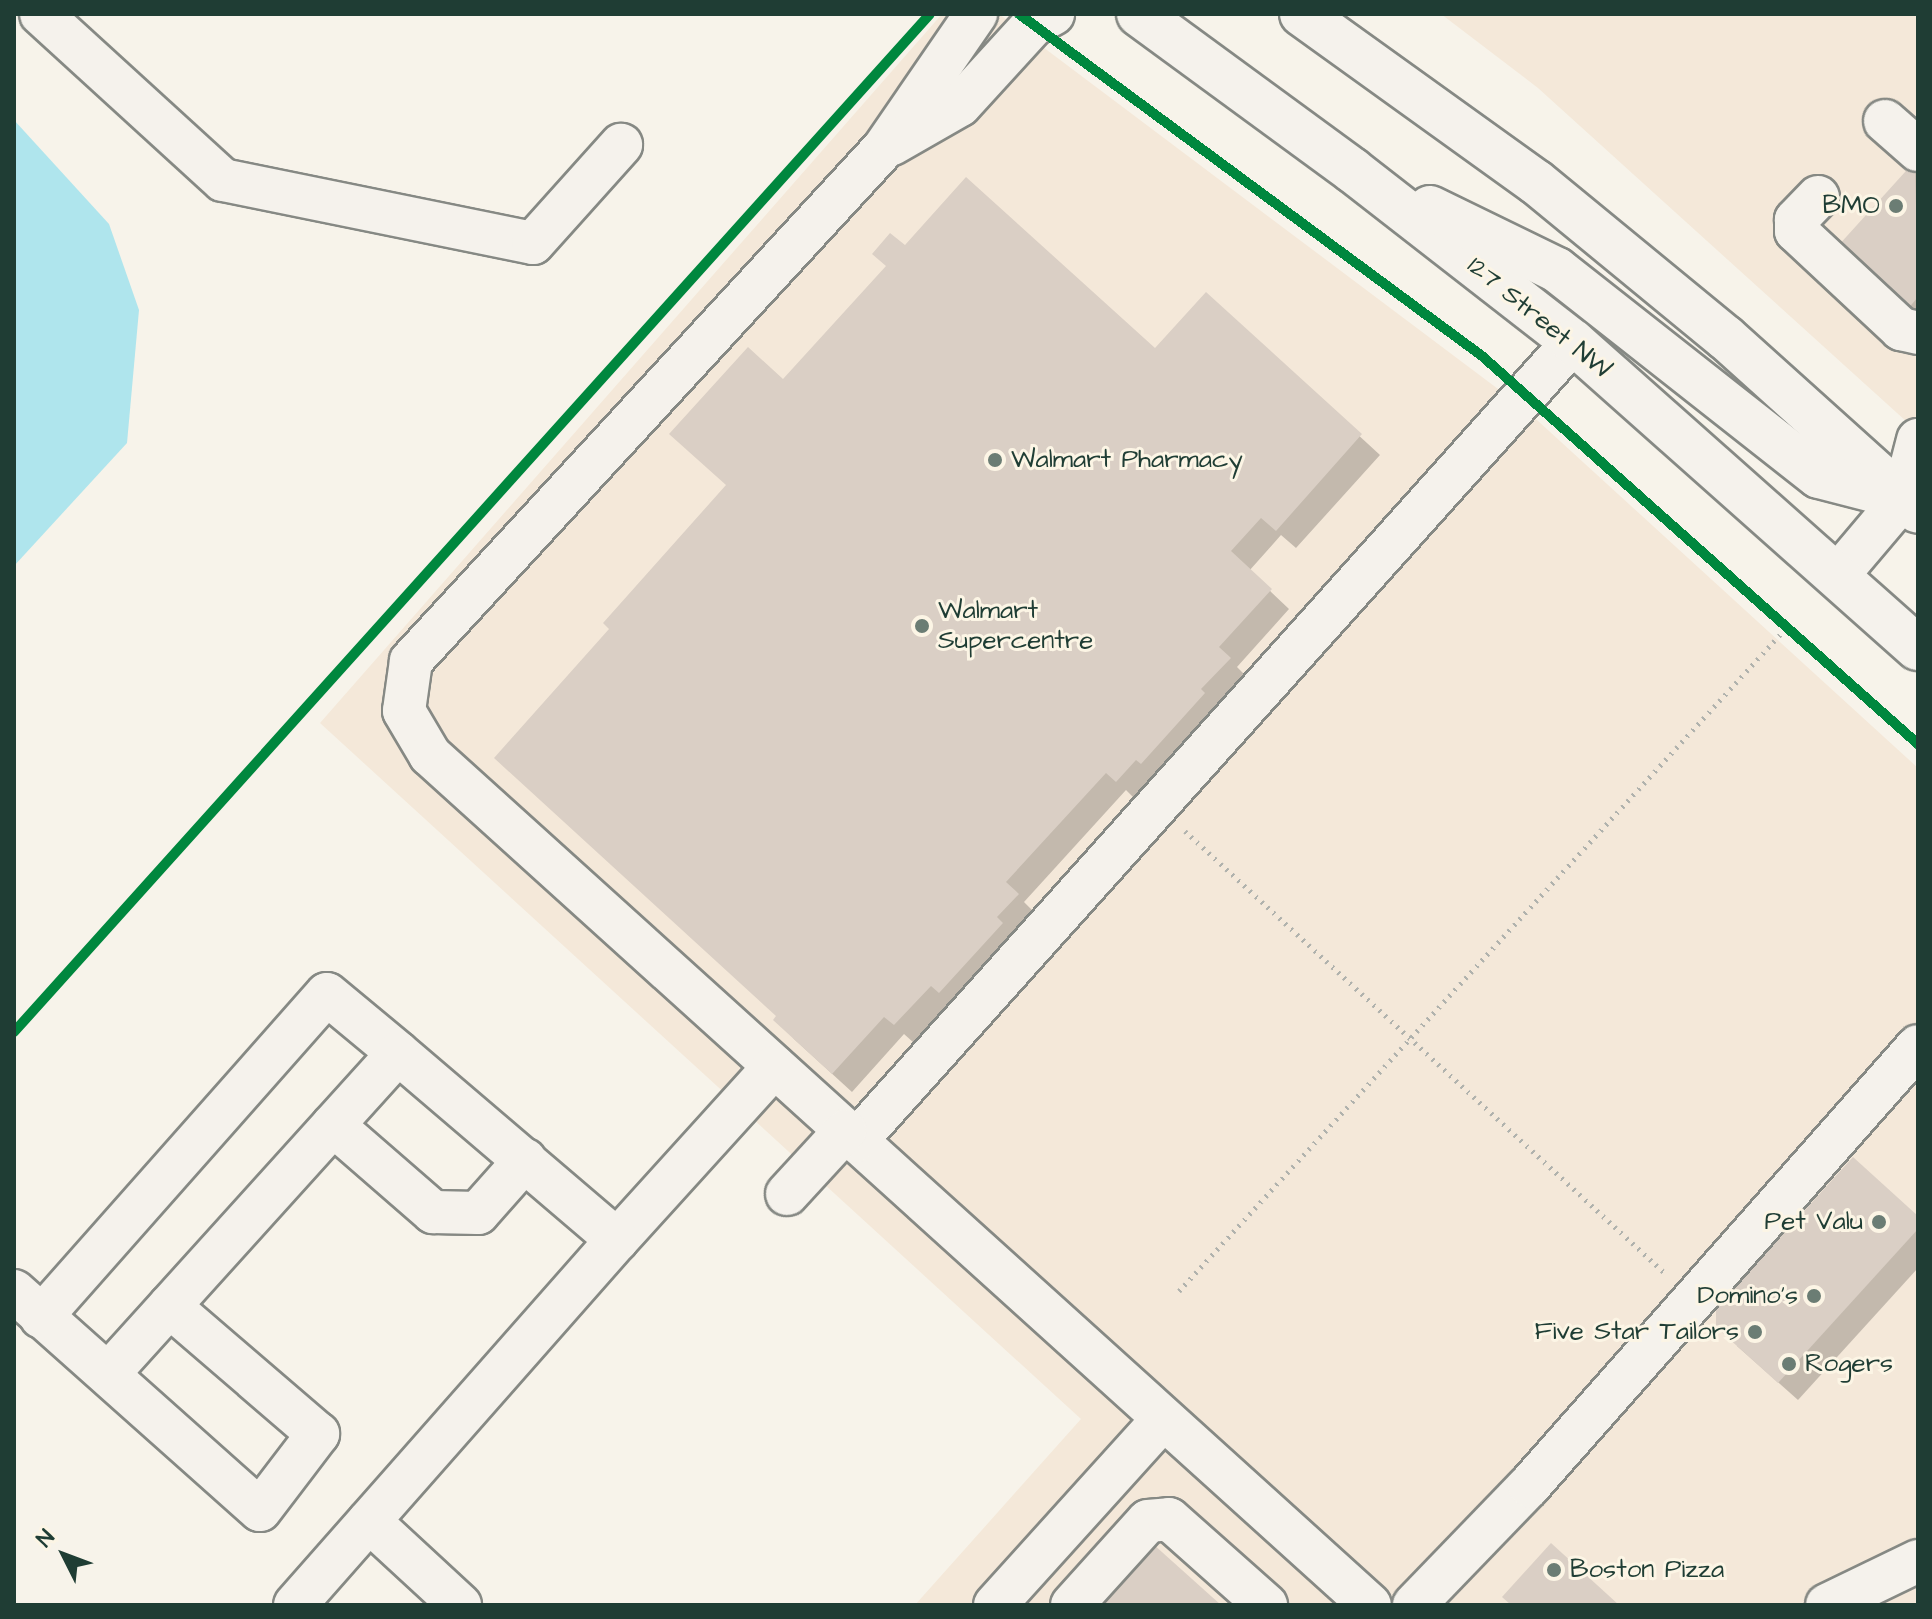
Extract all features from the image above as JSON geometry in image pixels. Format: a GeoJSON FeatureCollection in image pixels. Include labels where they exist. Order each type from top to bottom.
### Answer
{"type":"FeatureCollection","features":[{"type":"Feature","properties":{"kind":"main road","name":"127 Street NW"},"geometry":{"type":"LineString","coordinates":[[1139,14],[1352,170],[1573,342],[1918,648]]}},
{"type":"Feature","properties":{"kind":"main road"},"geometry":{"type":"LineString","coordinates":[[1302,14],[1536,182],[1726,338],[1913,499]]}},
{"type":"Feature","properties":{"kind":"main road"},"geometry":{"type":"LineString","coordinates":[[1352,170],[1557,270],[1819,476],[1913,499]]}},
{"type":"Feature","properties":{"kind":"lane"},"geometry":{"type":"LineString","coordinates":[[41,14],[223,180],[533,243],[621,145]]}},
{"type":"Feature","properties":{"kind":"lane"},"geometry":{"type":"LineString","coordinates":[[976,14],[884,148],[411,661],[404,711],[430,755],[1370,1605]]}},
{"type":"Feature","properties":{"kind":"lane"},"geometry":{"type":"LineString","coordinates":[[884,148],[960,105],[1033,25],[1053,14]]}},
{"type":"Feature","properties":{"kind":"lane"},"geometry":{"type":"LineString","coordinates":[[1885,121],[1918,150]]}},
{"type":"Feature","properties":{"kind":"lane"},"geometry":{"type":"LineString","coordinates":[[1818,197],[1796,220],[1796,231],[1901,329],[1918,333]]}},
{"type":"Feature","properties":{"kind":"lane"},"geometry":{"type":"LineString","coordinates":[[787,1194],[851,1136],[1573,342]]}},
{"type":"Feature","properties":{"kind":"lane"},"geometry":{"type":"LineString","coordinates":[[1838,575],[1913,499],[1918,440]]}},
{"type":"Feature","properties":{"kind":"lane"},"geometry":{"type":"LineString","coordinates":[[169,1306],[318,1434],[260,1510],[109,1373],[25,1308],[327,994],[617,1240]]}},
{"type":"Feature","properties":{"kind":"lane"},"geometry":{"type":"LineString","coordinates":[[109,1373],[398,1053]]}},
{"type":"Feature","properties":{"kind":"lane"},"geometry":{"type":"LineString","coordinates":[[1414,1605],[1529,1486],[1916,1053]]}},
{"type":"Feature","properties":{"kind":"lane"},"geometry":{"type":"LineString","coordinates":[[295,1605],[774,1067]]}},
{"type":"Feature","properties":{"kind":"lane"},"geometry":{"type":"LineString","coordinates":[[333,1125],[433,1212],[478,1213],[525,1160]]}},
{"type":"Feature","properties":{"kind":"lane"},"geometry":{"type":"LineString","coordinates":[[995,1605],[1163,1419]]}},
{"type":"Feature","properties":{"kind":"lane"},"geometry":{"type":"LineString","coordinates":[[1169,1519],[1266,1605]]}},
{"type":"Feature","properties":{"kind":"lane"},"geometry":{"type":"LineString","coordinates":[[1072,1605],[1148,1521],[1169,1519],[1206,1519],[1290,1593],[1291,1605]]}},
{"type":"Feature","properties":{"kind":"lane"},"geometry":{"type":"LineString","coordinates":[[369,1521],[460,1605]]}},
{"type":"Feature","properties":{"kind":"lane"},"geometry":{"type":"LineString","coordinates":[[1827,1605],[1918,1561]]}},
{"type":"Feature","properties":{"kind":"path"},"geometry":{"type":"LineString","coordinates":[[1775,616],[1799,637]]}},
{"type":"Feature","properties":{"kind":"path"},"geometry":{"type":"LineString","coordinates":[[1179,1291],[1787,627]]}},
{"type":"Feature","properties":{"kind":"path"},"geometry":{"type":"LineString","coordinates":[[1155,804],[1694,1299]]}},
{"type":"Feature","properties":{"kind":"shaded area"},"geometry":{"type":"Polygon","coordinates":[[[942,14],[999,14],[1526,410],[1918,768],[1918,1605],[915,1605],[1081,1419],[320,723],[942,14]]]}},
{"type":"Feature","properties":{"kind":"shaded area"},"geometry":{"type":"Polygon","coordinates":[[[1441,14],[1918,14],[1918,432],[1538,88],[1441,14]]]}},
{"type":"Feature","properties":{"kind":"water"},"geometry":{"type":"Polygon","coordinates":[[[14,120],[109,224],[139,310],[127,443],[14,566],[14,120]]]}},
{"type":"Feature","properties":{"kind":"building","name":"BMO"},"geometry":{"type":"Polygon","coordinates":[[[1915,161],[1918,297],[1906,311],[1837,247],[1915,161]]]}},
{"type":"Feature","properties":{"kind":"building","name":"Walmart Supercentre"},"geometry":{"type":"Polygon","coordinates":[[[966,177],[1155,348],[1206,292],[1362,434],[1276,531],[1261,518],[1231,551],[1272,589],[1219,647],[1231,658],[1201,689],[1205,693],[1141,764],[1136,760],[1116,782],[1106,773],[1006,882],[1019,894],[997,917],[1003,923],[939,993],[931,986],[894,1025],[884,1017],[832,1074],[773,1020],[776,1016],[494,758],[609,629],[603,623],[726,485],[669,434],[748,347],[783,379],[886,266],[872,254],[890,233],[905,245],[966,177]]]}},
{"type":"Feature","properties":{"kind":"building"},"geometry":{"type":"Polygon","coordinates":[[[1853,1157],[1918,1216],[1918,1229],[1778,1383],[1716,1327],[1716,1308],[1853,1157]]]}},
{"type":"Feature","properties":{"kind":"building","name":"Boston Pizza"},"geometry":{"type":"Polygon","coordinates":[[[1551,1543],[1619,1605],[1511,1605],[1502,1597],[1551,1543]]]}},
{"type":"Feature","properties":{"kind":"building"},"geometry":{"type":"Polygon","coordinates":[[[1153,1544],[1221,1605],[1097,1605],[1153,1544]]]}},
{"type":"Feature","properties":{"kind":"cycle path"},"geometry":{"type":"LineString","coordinates":[[14,1032],[930,14]]}},
{"type":"Feature","properties":{"kind":"cycle path"},"geometry":{"type":"LineString","coordinates":[[1019,14],[1482,356],[1918,744]]}},
{"type":"Feature","properties":{"kind":"place","name":"BMO"},"geometry":{"type":"Point","coordinates":[1896,206]}},
{"type":"Feature","properties":{"kind":"place","name":"Walmart Pharmacy"},"geometry":{"type":"Point","coordinates":[995,460]}},
{"type":"Feature","properties":{"kind":"place","name":"Walmart Supercentre"},"geometry":{"type":"Point","coordinates":[922,626]}},
{"type":"Feature","properties":{"kind":"place","name":"Pet Valu"},"geometry":{"type":"Point","coordinates":[1879,1222]}},
{"type":"Feature","properties":{"kind":"place","name":"Domino's"},"geometry":{"type":"Point","coordinates":[1814,1296]}},
{"type":"Feature","properties":{"kind":"place","name":"Five Star Tailors"},"geometry":{"type":"Point","coordinates":[1755,1332]}},
{"type":"Feature","properties":{"kind":"place","name":"Rogers"},"geometry":{"type":"Point","coordinates":[1789,1364]}},
{"type":"Feature","properties":{"kind":"place","name":"Boston Pizza"},"geometry":{"type":"Point","coordinates":[1554,1570]}}]}
